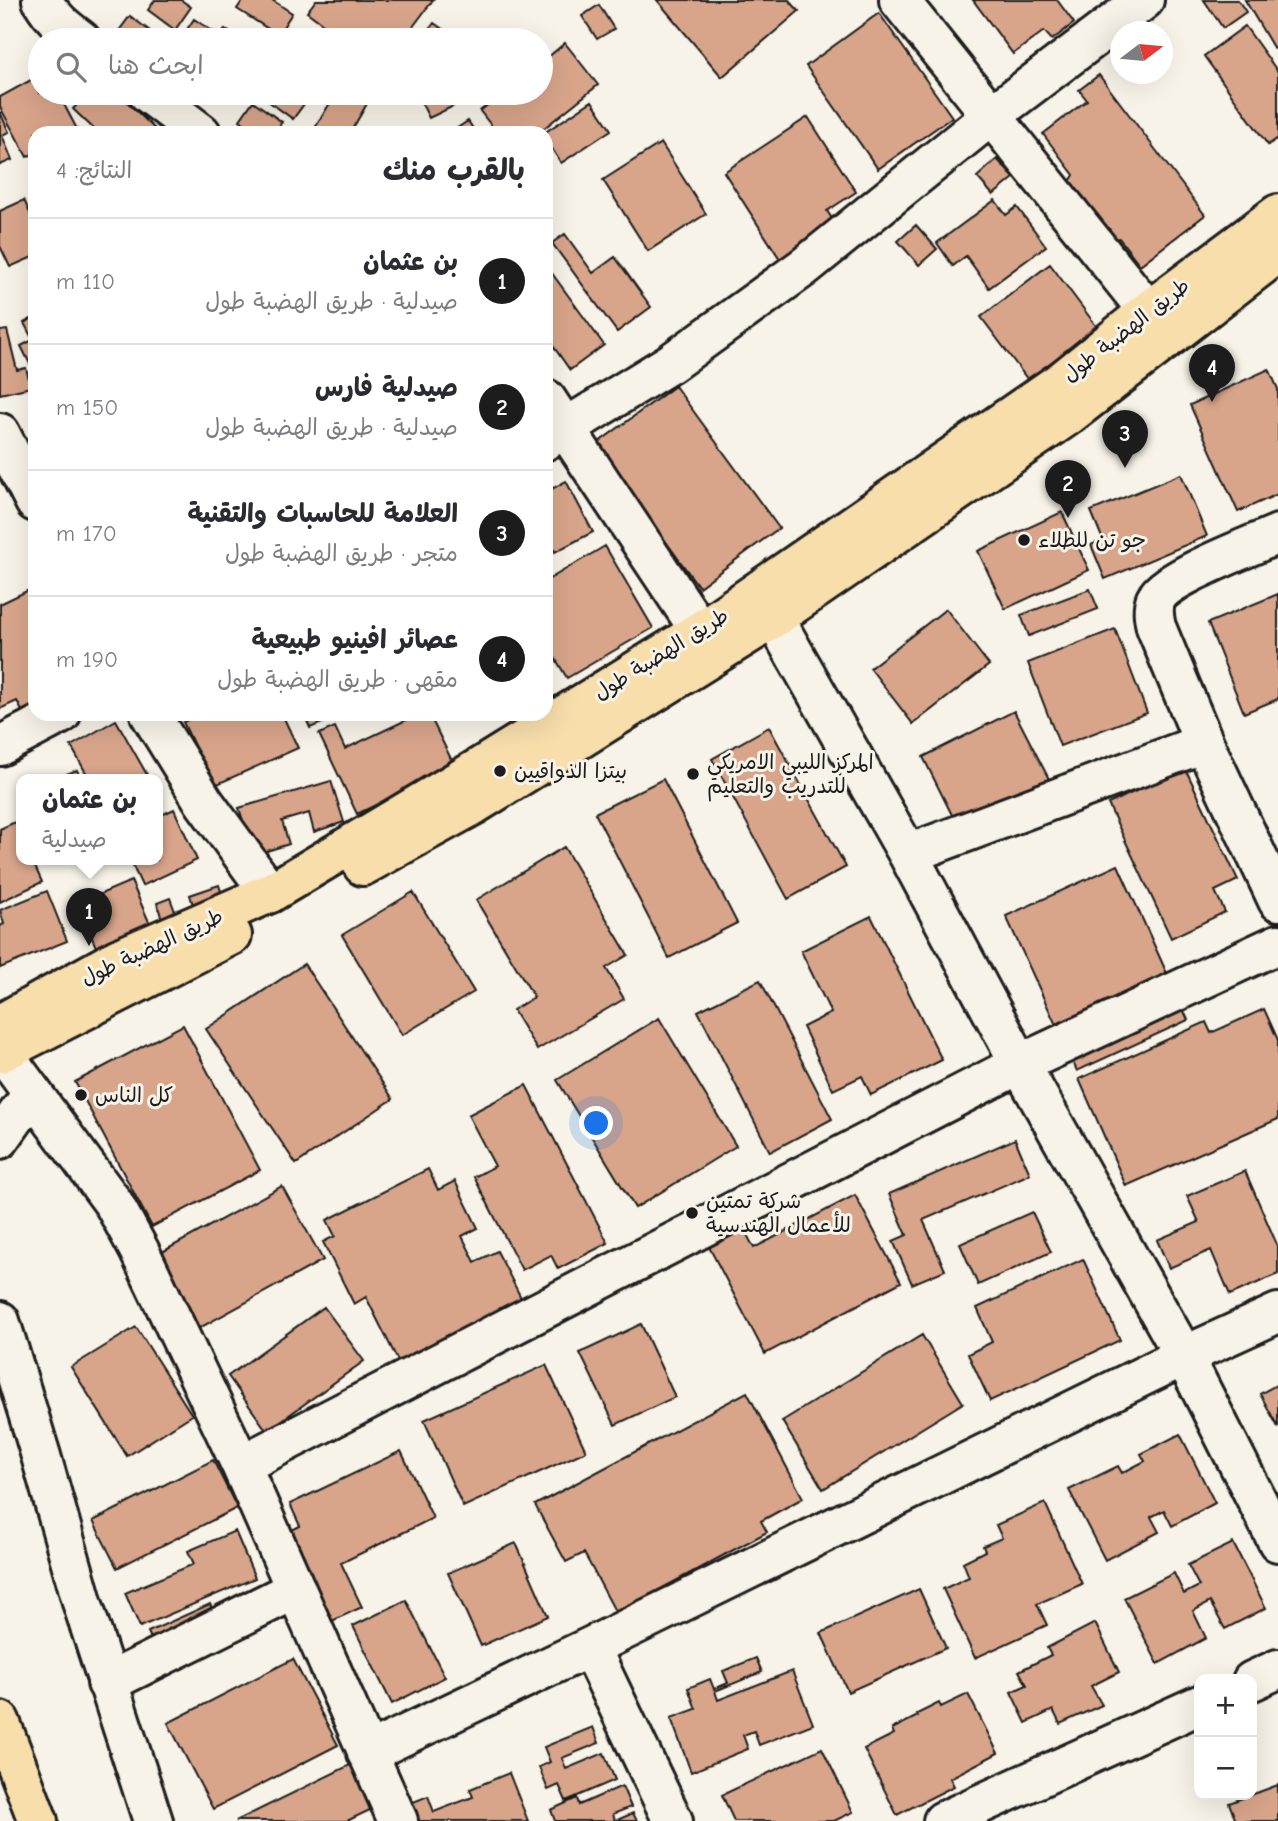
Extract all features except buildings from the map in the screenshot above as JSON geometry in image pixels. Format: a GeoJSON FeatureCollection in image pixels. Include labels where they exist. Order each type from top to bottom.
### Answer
{"type":"FeatureCollection","features":[{"type":"Feature","properties":{"kind":"highway","name":"طريق الهضبة طول"},"geometry":{"type":"LineString","coordinates":[[1,1044],[117,959],[270,893],[464,777],[699,631],[1064,379],[1148,311],[1278,214]]}},
{"type":"Feature","properties":{"kind":"highway","name":"طريق الهضبة طول"},"geometry":{"type":"LineString","coordinates":[[1,1044],[274,915],[474,806],[774,618],[1069,415],[1278,253]]}},
{"type":"Feature","properties":{"kind":"highway"},"geometry":{"type":"LineString","coordinates":[[0,1721],[38,1821]]}},
{"type":"Feature","properties":{"kind":"street"},"geometry":{"type":"LineString","coordinates":[[42,0],[49,12],[65,28]]}},
{"type":"Feature","properties":{"kind":"street"},"geometry":{"type":"LineString","coordinates":[[899,0],[1148,311]]}},
{"type":"Feature","properties":{"kind":"street"},"geometry":{"type":"LineString","coordinates":[[553,422],[671,363],[804,267],[992,115],[1144,0]]}},
{"type":"Feature","properties":{"kind":"street"},"geometry":{"type":"LineString","coordinates":[[164,105],[192,126]]}},
{"type":"Feature","properties":{"kind":"street"},"geometry":{"type":"LineString","coordinates":[[553,423],[699,631]]}},
{"type":"Feature","properties":{"kind":"street"},"geometry":{"type":"LineString","coordinates":[[0,433],[28,488]]}},
{"type":"Feature","properties":{"kind":"street"},"geometry":{"type":"LineString","coordinates":[[1278,534],[1165,587],[1156,598],[1154,611],[1156,626],[1203,743],[1278,901]]}},
{"type":"Feature","properties":{"kind":"street"},"geometry":{"type":"LineString","coordinates":[[774,618],[908,854],[1020,1064],[1184,1356],[1278,1542]]}},
{"type":"Feature","properties":{"kind":"street"},"geometry":{"type":"LineString","coordinates":[[0,746],[48,721]]}},
{"type":"Feature","properties":{"kind":"street"},"geometry":{"type":"LineString","coordinates":[[154,721],[204,802],[270,893]]}},
{"type":"Feature","properties":{"kind":"street"},"geometry":{"type":"LineString","coordinates":[[908,854],[1203,743]]}},
{"type":"Feature","properties":{"kind":"street"},"geometry":{"type":"LineString","coordinates":[[241,1465],[1020,1064],[1278,944]]}},
{"type":"Feature","properties":{"kind":"street"},"geometry":{"type":"LineString","coordinates":[[1,1044],[32,1094],[114,1204],[139,1250],[241,1465],[397,1821]]}},
{"type":"Feature","properties":{"kind":"street"},"geometry":{"type":"LineString","coordinates":[[0,1139],[32,1094]]}},
{"type":"Feature","properties":{"kind":"street"},"geometry":{"type":"LineString","coordinates":[[367,1752],[590,1647],[1278,1312]]}},
{"type":"Feature","properties":{"kind":"street"},"geometry":{"type":"LineString","coordinates":[[0,1321],[107,1683],[153,1821]]}},
{"type":"Feature","properties":{"kind":"street"},"geometry":{"type":"LineString","coordinates":[[107,1683],[296,1589]]}},
{"type":"Feature","properties":{"kind":"street"},"geometry":{"type":"LineString","coordinates":[[590,1647],[673,1821]]}},
{"type":"Feature","properties":{"kind":"street"},"geometry":{"type":"LineString","coordinates":[[1257,1679],[1278,1669]]}},
{"type":"Feature","properties":{"kind":"street"},"geometry":{"type":"LineString","coordinates":[[943,1821],[1194,1707]]}},
{"type":"Feature","properties":{"kind":"place","name":"عصائر افينيو طبيعية"},"geometry":{"type":"Point","coordinates":[1212,402]}},
{"type":"Feature","properties":{"kind":"place","name":"العلامة للحاسبات والتقنية"},"geometry":{"type":"Point","coordinates":[1125,468]}},
{"type":"Feature","properties":{"kind":"place","name":"صيدلية فارس"},"geometry":{"type":"Point","coordinates":[1068,518]}},
{"type":"Feature","properties":{"kind":"place","name":"جو تن للطلاء"},"geometry":{"type":"Point","coordinates":[1024,540]}},
{"type":"Feature","properties":{"kind":"place","name":"بيتزا الذواقيين"},"geometry":{"type":"Point","coordinates":[500,771]}},
{"type":"Feature","properties":{"kind":"place","name":"المركز الليبي الامريكي للتدريب والتعليم"},"geometry":{"type":"Point","coordinates":[693,774]}},
{"type":"Feature","properties":{"kind":"place","name":"بن عثمان"},"geometry":{"type":"Point","coordinates":[89,946]}},
{"type":"Feature","properties":{"kind":"place","name":"كل الناس"},"geometry":{"type":"Point","coordinates":[81,1095]}},
{"type":"Feature","properties":{"kind":"place","name":"شركة تمتين للأعمال الهندسية"},"geometry":{"type":"Point","coordinates":[692,1213]}}]}
